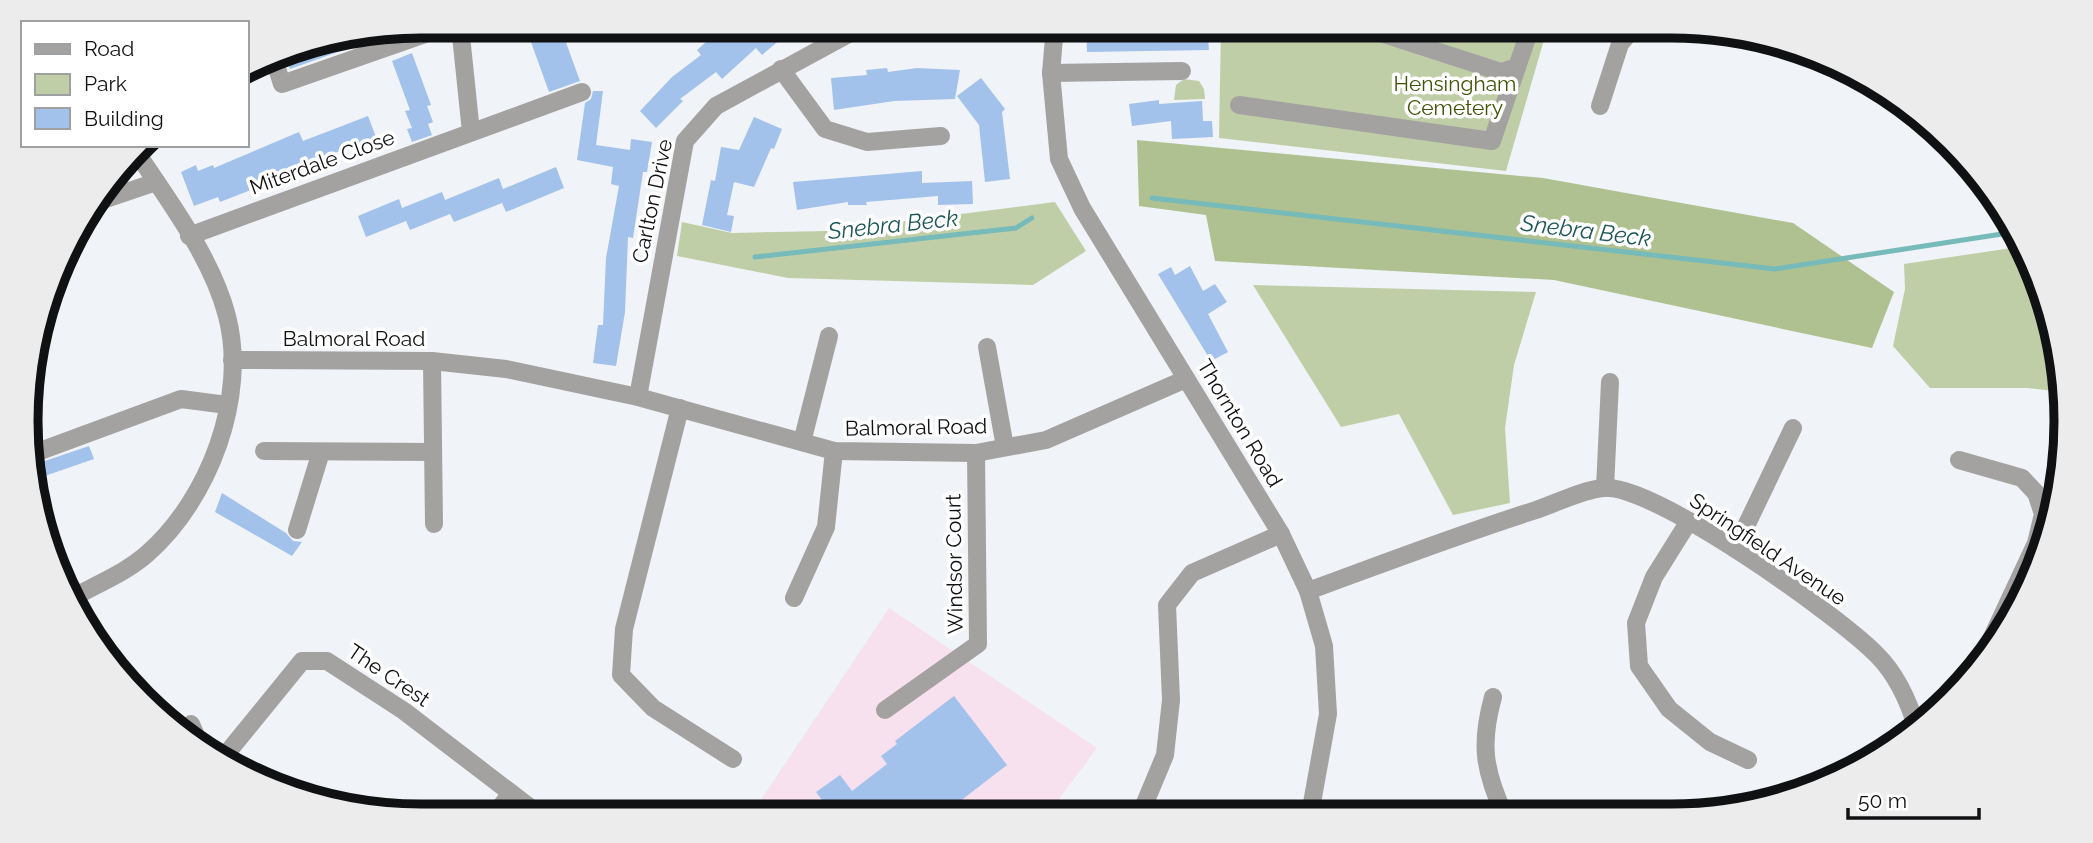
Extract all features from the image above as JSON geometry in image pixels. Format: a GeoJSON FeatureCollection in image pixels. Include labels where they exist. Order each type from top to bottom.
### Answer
{"type":"FeatureCollection","features":[{"type":"Feature","properties":{"kind":"street"},"geometry":{"type":"LineString","coordinates":[[461,38],[471,132]]}},
{"type":"Feature","properties":{"kind":"street","name":"Carlton Drive"},"geometry":{"type":"LineString","coordinates":[[638,397],[685,141],[716,106],[840,38]]}},
{"type":"Feature","properties":{"kind":"street","name":"Thornton Road"},"geometry":{"type":"LineString","coordinates":[[1054,38],[1051,73],[1059,159],[1082,208],[1281,534],[1308,591],[1324,646],[1328,714],[1312,804]]}},
{"type":"Feature","properties":{"kind":"street"},"geometry":{"type":"LineString","coordinates":[[1396,38],[1501,72],[1517,67]]}},
{"type":"Feature","properties":{"kind":"street"},"geometry":{"type":"LineString","coordinates":[[1239,105],[1492,141],[1527,38]]}},
{"type":"Feature","properties":{"kind":"street"},"geometry":{"type":"LineString","coordinates":[[1600,106],[1620,44],[1625,38]]}},
{"type":"Feature","properties":{"kind":"street"},"geometry":{"type":"LineString","coordinates":[[277,67],[282,84],[383,41]]}},
{"type":"Feature","properties":{"kind":"street"},"geometry":{"type":"LineString","coordinates":[[781,69],[825,129],[867,142],[941,136]]}},
{"type":"Feature","properties":{"kind":"street"},"geometry":{"type":"LineString","coordinates":[[1051,73],[1172,77]]}},
{"type":"Feature","properties":{"kind":"street","name":"Miterdale Close"},"geometry":{"type":"LineString","coordinates":[[190,236],[583,92]]}},
{"type":"Feature","properties":{"kind":"street"},"geometry":{"type":"LineString","coordinates":[[79,594],[146,554],[177,522],[193,499],[216,451],[227,405],[232,360],[227,316],[219,293],[190,236],[142,161]]}},
{"type":"Feature","properties":{"kind":"street"},"geometry":{"type":"LineString","coordinates":[[112,197],[156,182]]}},
{"type":"Feature","properties":{"kind":"street"},"geometry":{"type":"LineString","coordinates":[[802,442],[829,336]]}},
{"type":"Feature","properties":{"kind":"street"},"geometry":{"type":"LineString","coordinates":[[987,348],[1005,447]]}},
{"type":"Feature","properties":{"kind":"street","name":"Balmoral Road"},"geometry":{"type":"LineString","coordinates":[[232,360],[432,361],[506,369],[638,397],[834,451],[976,453],[1046,440],[1186,379]]}},
{"type":"Feature","properties":{"kind":"street"},"geometry":{"type":"LineString","coordinates":[[432,361],[434,524]]}},
{"type":"Feature","properties":{"kind":"street"},"geometry":{"type":"LineString","coordinates":[[1308,591],[1473,530],[1605,488],[1610,382]]}},
{"type":"Feature","properties":{"kind":"street"},"geometry":{"type":"LineString","coordinates":[[40,451],[181,398],[227,405]]}},
{"type":"Feature","properties":{"kind":"street"},"geometry":{"type":"LineString","coordinates":[[680,408],[624,629],[621,675],[653,708],[733,759]]}},
{"type":"Feature","properties":{"kind":"street"},"geometry":{"type":"LineString","coordinates":[[1735,549],[1793,428]]}},
{"type":"Feature","properties":{"kind":"street"},"geometry":{"type":"LineString","coordinates":[[264,451],[433,452]]}},
{"type":"Feature","properties":{"kind":"street"},"geometry":{"type":"LineString","coordinates":[[794,598],[826,527],[834,451]]}},
{"type":"Feature","properties":{"kind":"street"},"geometry":{"type":"LineString","coordinates":[[297,530],[321,452]]}},
{"type":"Feature","properties":{"kind":"street","name":"Windsor Court"},"geometry":{"type":"LineString","coordinates":[[885,710],[978,644],[976,453]]}},
{"type":"Feature","properties":{"kind":"street"},"geometry":{"type":"LineString","coordinates":[[1959,460],[2022,478],[2036,493],[2043,513]]}},
{"type":"Feature","properties":{"kind":"street","name":"Springfield Avenue"},"geometry":{"type":"LineString","coordinates":[[1605,488],[1653,500],[1735,549],[1832,618],[1878,656],[1908,700],[1914,718]]}},
{"type":"Feature","properties":{"kind":"street"},"geometry":{"type":"LineString","coordinates":[[1689,521],[1654,578],[1636,623],[1639,666],[1668,709],[1710,742],[1748,760]]}},
{"type":"Feature","properties":{"kind":"street"},"geometry":{"type":"LineString","coordinates":[[1145,804],[1165,755],[1171,700],[1167,605],[1192,573],[1281,534]]}},
{"type":"Feature","properties":{"kind":"street"},"geometry":{"type":"LineString","coordinates":[[2004,612],[2031,553]]}},
{"type":"Feature","properties":{"kind":"street","name":"The Crest"},"geometry":{"type":"LineString","coordinates":[[228,752],[302,661],[327,660],[404,711],[525,804]]}},
{"type":"Feature","properties":{"kind":"street"},"geometry":{"type":"LineString","coordinates":[[1493,697],[1483,732],[1490,783],[1499,804]]}},
{"type":"Feature","properties":{"kind":"street"},"geometry":{"type":"LineString","coordinates":[[191,724],[193,729]]}},
{"type":"Feature","properties":{"kind":"street"},"geometry":{"type":"LineString","coordinates":[[503,804],[511,793]]}},
{"type":"Feature","properties":{"kind":"shaded area"},"geometry":{"type":"Polygon","coordinates":[[[889,608],[1097,748],[1055,804],[758,804],[889,608]]]}},
{"type":"Feature","properties":{"kind":"green space","name":"Hensingham Cemetery"},"geometry":{"type":"Polygon","coordinates":[[[1221,38],[1545,38],[1506,171],[1219,138],[1221,38]]]}},
{"type":"Feature","properties":{"kind":"green space"},"geometry":{"type":"Polygon","coordinates":[[[1184,79],[1199,81],[1204,89],[1205,99],[1174,100],[1176,85],[1184,79]]]}},
{"type":"Feature","properties":{"kind":"green space"},"geometry":{"type":"Polygon","coordinates":[[[1137,140],[1543,178],[1793,223],[1894,292],[1872,348],[1554,280],[1215,261],[1206,215],[1139,206],[1137,140]]]}},
{"type":"Feature","properties":{"kind":"green space"},"geometry":{"type":"Polygon","coordinates":[[[1055,202],[1086,251],[1033,285],[788,278],[677,256],[682,222],[732,233],[827,231],[1055,202]]]}},
{"type":"Feature","properties":{"kind":"green space"},"geometry":{"type":"Polygon","coordinates":[[[2013,248],[2041,322],[2053,391],[2027,388],[1930,388],[1893,346],[1905,289],[1904,264],[2013,248]]]}},
{"type":"Feature","properties":{"kind":"green space"},"geometry":{"type":"Polygon","coordinates":[[[1253,285],[1536,292],[1514,365],[1505,428],[1510,503],[1453,515],[1399,414],[1341,427],[1253,285]]]}},
{"type":"Feature","properties":{"kind":"building"},"geometry":{"type":"Polygon","coordinates":[[[530,38],[564,38],[580,81],[549,92],[530,38]]]}},
{"type":"Feature","properties":{"kind":"building"},"geometry":{"type":"Polygon","coordinates":[[[710,38],[782,38],[762,55],[756,48],[722,79],[716,72],[680,99],[683,101],[656,128],[640,111],[672,77],[701,55],[697,50],[710,38]]]}},
{"type":"Feature","properties":{"kind":"building"},"geometry":{"type":"Polygon","coordinates":[[[1086,38],[1208,38],[1209,50],[1087,52],[1086,38]]]}},
{"type":"Feature","properties":{"kind":"building"},"geometry":{"type":"Polygon","coordinates":[[[349,46],[349,48],[290,69],[288,63],[349,46]]]}},
{"type":"Feature","properties":{"kind":"building"},"geometry":{"type":"Polygon","coordinates":[[[412,53],[431,105],[427,106],[433,122],[428,124],[432,135],[412,142],[407,129],[412,128],[405,111],[410,110],[392,61],[412,53]]]}},
{"type":"Feature","properties":{"kind":"building"},"geometry":{"type":"Polygon","coordinates":[[[887,68],[888,72],[917,68],[960,70],[955,99],[894,101],[834,110],[831,78],[867,75],[866,70],[887,68]]]}},
{"type":"Feature","properties":{"kind":"building"},"geometry":{"type":"Polygon","coordinates":[[[981,78],[1005,109],[1002,112],[1010,179],[985,182],[979,125],[957,96],[981,78]]]}},
{"type":"Feature","properties":{"kind":"building"},"geometry":{"type":"Polygon","coordinates":[[[593,91],[603,91],[596,145],[630,150],[631,139],[652,142],[647,172],[643,172],[633,238],[628,237],[625,312],[616,366],[593,363],[598,325],[603,325],[606,258],[619,186],[611,184],[613,167],[577,160],[585,103],[591,99],[593,91]]]}},
{"type":"Feature","properties":{"kind":"building"},"geometry":{"type":"Polygon","coordinates":[[[1159,100],[1159,104],[1202,101],[1203,121],[1212,121],[1213,137],[1172,139],[1171,121],[1132,126],[1129,104],[1159,100]]]}},
{"type":"Feature","properties":{"kind":"building"},"geometry":{"type":"Polygon","coordinates":[[[368,116],[376,137],[267,179],[269,183],[220,202],[218,197],[194,206],[181,172],[196,165],[198,171],[213,165],[214,168],[299,132],[303,141],[368,116]]]}},
{"type":"Feature","properties":{"kind":"building"},"geometry":{"type":"Polygon","coordinates":[[[754,117],[782,129],[774,149],[771,148],[754,187],[734,182],[727,215],[734,216],[731,232],[702,225],[711,180],[715,181],[721,147],[739,150],[754,117]]]}},
{"type":"Feature","properties":{"kind":"building"},"geometry":{"type":"Polygon","coordinates":[[[556,167],[564,188],[506,212],[502,203],[454,222],[450,214],[410,230],[406,221],[366,237],[358,216],[399,199],[402,208],[442,192],[445,200],[499,178],[503,189],[556,167]]]}},
{"type":"Feature","properties":{"kind":"building"},"geometry":{"type":"Polygon","coordinates":[[[922,171],[922,183],[972,181],[973,204],[938,205],[938,196],[866,202],[867,205],[848,205],[848,202],[797,210],[793,182],[922,171]]]}},
{"type":"Feature","properties":{"kind":"building"},"geometry":{"type":"Polygon","coordinates":[[[1190,266],[1203,291],[1215,284],[1227,302],[1208,314],[1228,352],[1211,361],[1158,274],[1171,267],[1175,275],[1190,266]]]}},
{"type":"Feature","properties":{"kind":"building"},"geometry":{"type":"Polygon","coordinates":[[[89,446],[94,459],[43,477],[41,462],[89,446]]]}},
{"type":"Feature","properties":{"kind":"building"},"geometry":{"type":"Polygon","coordinates":[[[222,493],[286,533],[293,541],[302,542],[292,556],[215,512],[222,493]]]}},
{"type":"Feature","properties":{"kind":"building"},"geometry":{"type":"Polygon","coordinates":[[[954,696],[1007,765],[959,802],[961,804],[825,804],[816,792],[840,775],[852,791],[887,764],[881,756],[897,744],[895,741],[954,696]]]}},
{"type":"Feature","properties":{"kind":"waterway","name":"Snebra Beck"},"geometry":{"type":"LineString","coordinates":[[1152,198],[1775,269],[2005,234]]}},
{"type":"Feature","properties":{"kind":"waterway","name":"Snebra Beck"},"geometry":{"type":"LineString","coordinates":[[755,257],[1016,228],[1032,218]]}}]}
